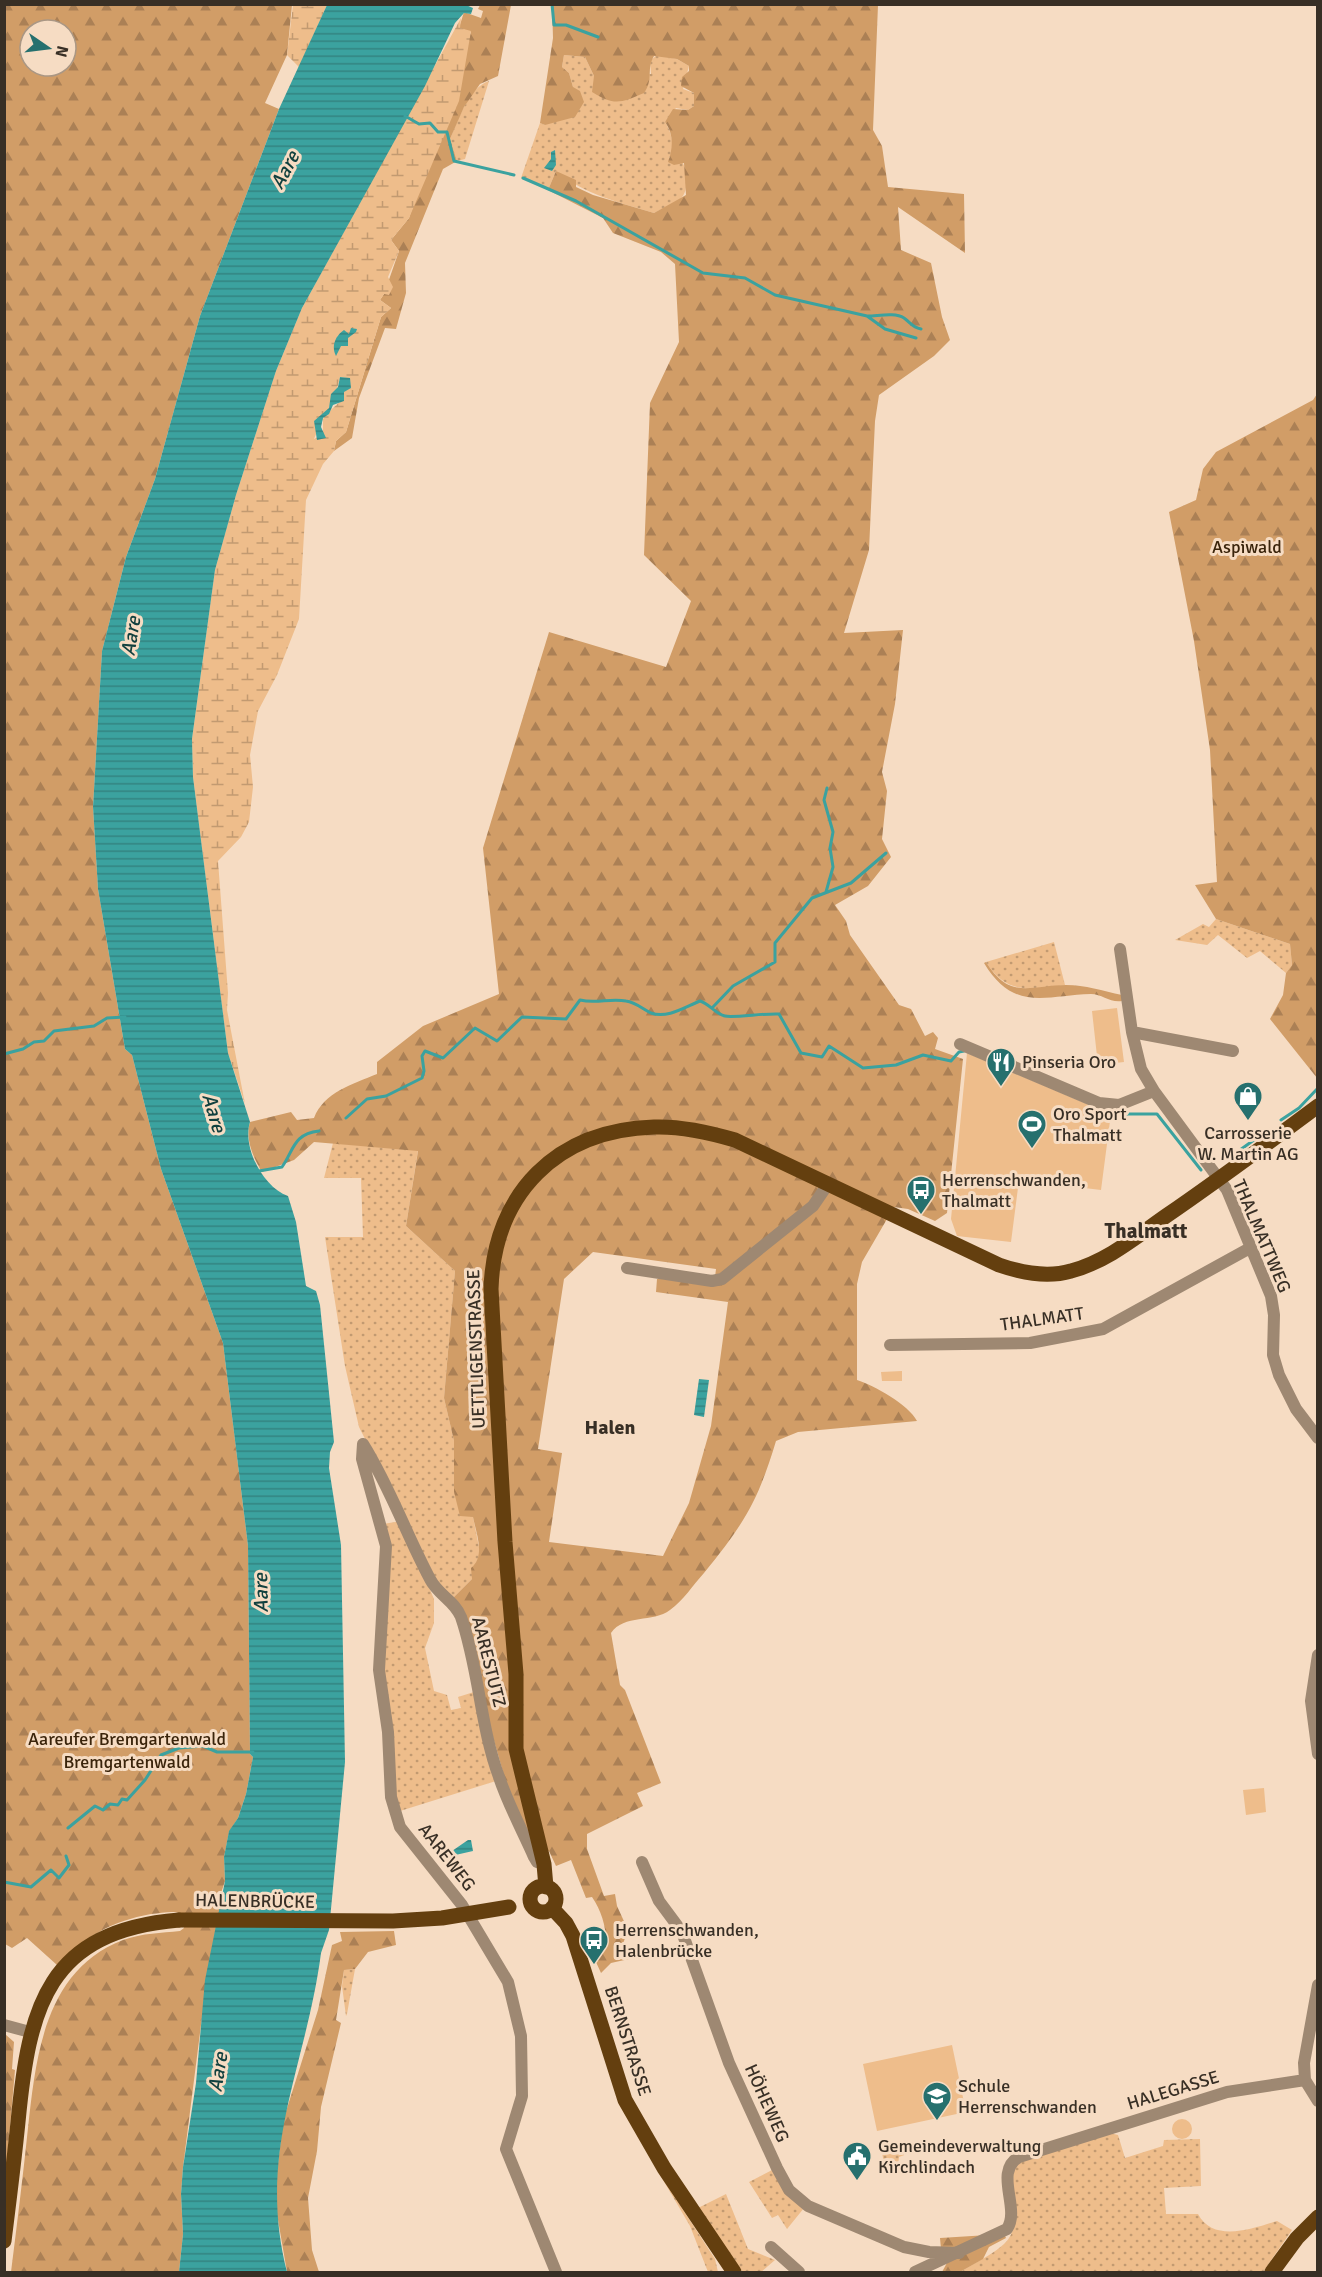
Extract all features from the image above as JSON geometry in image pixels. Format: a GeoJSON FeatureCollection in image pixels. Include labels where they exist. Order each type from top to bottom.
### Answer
{"type":"FeatureCollection","features":[{"type":"Feature","properties":{"kind":"main road","name":"UETTLIGENSTRASSE"},"geometry":{"type":"LineString","coordinates":[[546,1887],[544,1864],[519,1768],[515,1741],[516,1674],[504,1521],[491,1289],[492,1263],[501,1225],[523,1188],[555,1158],[580,1145],[629,1129],[673,1127],[708,1132],[735,1140],[999,1265],[1029,1273],[1051,1274],[1071,1271],[1102,1258],[1219,1179],[1317,1106]]}},
{"type":"Feature","properties":{"kind":"main road"},"geometry":{"type":"LineString","coordinates":[[546,1887],[555,1895],[552,1908],[544,1912],[538,1911],[530,1902],[533,1890],[546,1887]]}},
{"type":"Feature","properties":{"kind":"main road","name":"HALENBRÜCKE"},"geometry":{"type":"LineString","coordinates":[[4,2241],[23,2068],[30,2032],[39,2007],[53,1982],[62,1970],[90,1945],[120,1930],[179,1920],[393,1921],[442,1917],[530,1902]]}},
{"type":"Feature","properties":{"kind":"main road","name":"BERNSTRASSE"},"geometry":{"type":"LineString","coordinates":[[552,1908],[566,1923],[573,1936],[625,2100],[670,2178],[732,2272]]}},
{"type":"Feature","properties":{"kind":"main road"},"geometry":{"type":"LineString","coordinates":[[1272,2272],[1297,2238],[1317,2217]]}},
{"type":"Feature","properties":{"kind":"street","name":"THALMATTWEG"},"geometry":{"type":"LineString","coordinates":[[1120,949],[1132,1032],[1141,1069],[1154,1091],[1227,1190],[1250,1248],[1266,1280],[1273,1305],[1275,1365],[1296,1409],[1317,1438]]}},
{"type":"Feature","properties":{"kind":"street"},"geometry":{"type":"LineString","coordinates":[[1132,1032],[1233,1051]]}},
{"type":"Feature","properties":{"kind":"street"},"geometry":{"type":"LineString","coordinates":[[960,1044],[1099,1103],[1119,1105],[1154,1091]]}},
{"type":"Feature","properties":{"kind":"street"},"geometry":{"type":"LineString","coordinates":[[627,1268],[719,1280],[813,1206],[828,1184]]}},
{"type":"Feature","properties":{"kind":"street","name":"THALMATT"},"geometry":{"type":"LineString","coordinates":[[890,1345],[1030,1343],[1103,1329],[1250,1248]]}},
{"type":"Feature","properties":{"kind":"street","name":"AARESTUTZ"},"geometry":{"type":"LineString","coordinates":[[363,1444],[399,1509],[430,1579],[460,1615],[471,1651],[498,1777],[534,1857],[537,1862],[544,1864]]}},
{"type":"Feature","properties":{"kind":"street","name":"AAREWEG"},"geometry":{"type":"LineString","coordinates":[[363,1444],[362,1459],[386,1545],[379,1679],[388,1732],[391,1797],[400,1827],[462,1905],[511,1992],[521,2036],[522,2096],[506,2149],[556,2272]]}},
{"type":"Feature","properties":{"kind":"street"},"geometry":{"type":"LineString","coordinates":[[1317,1655],[1311,1710],[1317,1754]]}},
{"type":"Feature","properties":{"kind":"street","name":"HÖHEWEG"},"geometry":{"type":"LineString","coordinates":[[642,1862],[659,1901],[682,1932],[729,2063],[789,2190],[808,2206],[904,2247],[929,2252],[959,2253]]}},
{"type":"Feature","properties":{"kind":"street"},"geometry":{"type":"LineString","coordinates":[[1317,1985],[1305,2048],[1305,2080],[1317,2101]]}},
{"type":"Feature","properties":{"kind":"street"},"geometry":{"type":"LineString","coordinates":[[4,2025],[30,2032]]}},
{"type":"Feature","properties":{"kind":"street","name":"HALEGASSE"},"geometry":{"type":"LineString","coordinates":[[915,2272],[959,2253],[1009,2226],[1008,2170],[1010,2164],[1018,2157],[1227,2092],[1305,2080]]}},
{"type":"Feature","properties":{"kind":"street"},"geometry":{"type":"LineString","coordinates":[[771,2247],[799,2272]]}},
{"type":"Feature","properties":{"kind":"green space","name":"Bremgartenwald"},"geometry":{"type":"Polygon","coordinates":[[[5,5],[292,5],[287,55],[265,103],[279,109],[200,316],[155,479],[126,557],[102,651],[93,807],[98,889],[125,1049],[132,1055],[161,1169],[223,1343],[248,1546],[250,1754],[253,1757],[246,1794],[238,1818],[229,1832],[224,1857],[225,1881],[221,1893],[218,1930],[202,2017],[183,2167],[181,2194],[183,2234],[179,2272],[11,2272],[35,2072],[49,2018],[61,1993],[76,1972],[97,1954],[130,1938],[180,1931],[184,1928],[184,1914],[172,1912],[151,1914],[111,1926],[88,1938],[57,1965],[27,1938],[12,1948],[5,1944],[5,5]]]}},
{"type":"Feature","properties":{"kind":"green space"},"geometry":{"type":"Polygon","coordinates":[[[293,5],[327,5],[299,67],[287,55],[293,5]]]}},
{"type":"Feature","properties":{"kind":"green space"},"geometry":{"type":"Polygon","coordinates":[[[480,5],[511,5],[498,76],[480,84],[464,107],[450,139],[457,161],[443,169],[405,263],[406,293],[396,329],[385,328],[359,398],[352,438],[334,451],[336,441],[346,432],[381,317],[391,308],[380,300],[399,251],[391,240],[409,218],[471,32],[459,28],[464,12],[481,18],[483,11],[478,9],[480,5]]]}},
{"type":"Feature","properties":{"kind":"green space"},"geometry":{"type":"Polygon","coordinates":[[[552,5],[878,5],[873,130],[882,146],[888,187],[964,194],[965,253],[898,207],[901,250],[931,263],[942,317],[950,340],[934,356],[879,395],[875,421],[869,550],[844,633],[903,630],[895,704],[882,772],[887,791],[882,839],[891,857],[868,886],[835,905],[846,921],[850,935],[899,1005],[911,1009],[925,1036],[933,1032],[938,1038],[935,1049],[963,1059],[947,1213],[935,1221],[908,1209],[894,1207],[862,1262],[857,1284],[857,1380],[890,1396],[906,1408],[917,1421],[798,1432],[776,1441],[763,1480],[740,1526],[684,1598],[663,1614],[623,1623],[611,1633],[620,1685],[625,1690],[661,1783],[637,1793],[643,1806],[587,1834],[587,1849],[604,1896],[615,1894],[617,1906],[628,1930],[621,1949],[629,1959],[611,1963],[601,1973],[590,1949],[606,1941],[600,1913],[592,1897],[586,1898],[571,1860],[556,1866],[549,1851],[537,1857],[505,1779],[453,1598],[472,1579],[471,1568],[478,1557],[479,1544],[473,1517],[460,1516],[454,1492],[454,1441],[444,1398],[455,1271],[406,1226],[418,1151],[314,1142],[294,1160],[262,1172],[249,1141],[250,1122],[291,1112],[297,1120],[314,1118],[332,1095],[349,1085],[377,1074],[377,1062],[423,1026],[499,994],[483,848],[549,632],[666,667],[691,601],[644,555],[650,403],[679,342],[675,264],[661,252],[613,233],[603,218],[548,190],[556,171],[576,180],[576,187],[593,195],[654,213],[686,195],[684,163],[674,165],[668,162],[672,142],[665,122],[673,109],[688,110],[694,106],[694,93],[681,86],[682,77],[689,71],[689,66],[677,59],[654,56],[650,65],[649,83],[644,93],[618,102],[592,92],[594,76],[585,57],[564,55],[562,67],[569,73],[573,87],[580,91],[584,102],[575,117],[545,125],[540,123],[553,38],[552,5]],[[593,1252],[564,1279],[538,1449],[562,1453],[549,1542],[663,1556],[689,1503],[711,1426],[728,1302],[656,1292],[657,1279],[715,1277],[716,1269],[593,1252]]]}},
{"type":"Feature","properties":{"kind":"green space"},"geometry":{"type":"Polygon","coordinates":[[[461,18],[460,28],[471,31],[459,101],[409,218],[391,240],[399,251],[388,277],[393,287],[389,295],[384,294],[380,300],[391,308],[381,317],[346,432],[336,441],[334,451],[323,464],[306,500],[299,619],[277,675],[258,711],[250,755],[253,787],[249,822],[241,837],[218,861],[228,993],[227,1010],[245,1104],[228,1053],[193,777],[192,739],[215,570],[236,495],[276,371],[302,308],[461,18]],[[340,377],[325,415],[343,399],[346,378],[340,377]],[[323,419],[314,439],[323,434],[323,419]]]}},
{"type":"Feature","properties":{"kind":"green space"},"geometry":{"type":"Polygon","coordinates":[[[564,55],[585,57],[594,76],[651,74],[650,61],[657,55],[677,59],[689,66],[683,89],[694,93],[694,106],[688,110],[676,108],[665,122],[672,140],[669,158],[677,164],[682,162],[684,166],[686,188],[681,198],[654,213],[591,192],[556,171],[548,190],[521,178],[540,123],[545,125],[573,87],[569,73],[562,67],[564,55]]]}},
{"type":"Feature","properties":{"kind":"green space"},"geometry":{"type":"Polygon","coordinates":[[[489,81],[465,159],[457,161],[450,139],[470,97],[475,90],[489,81]]]}},
{"type":"Feature","properties":{"kind":"green space","name":"Aspiwald"},"geometry":{"type":"Polygon","coordinates":[[[1317,394],[1317,1078],[1270,1019],[1283,995],[1286,973],[1292,965],[1290,944],[1216,919],[1195,885],[1217,882],[1210,750],[1194,641],[1169,512],[1196,500],[1203,469],[1216,452],[1313,400],[1317,394]]]}},
{"type":"Feature","properties":{"kind":"green space"},"geometry":{"type":"Polygon","coordinates":[[[1216,919],[1290,944],[1292,965],[1286,973],[1260,951],[1247,958],[1218,935],[1207,945],[1175,940],[1203,924],[1209,927],[1216,919]]]}},
{"type":"Feature","properties":{"kind":"green space"},"geometry":{"type":"Polygon","coordinates":[[[1054,942],[1065,985],[1021,988],[1003,981],[986,962],[1054,942]]]}},
{"type":"Feature","properties":{"kind":"green space"},"geometry":{"type":"Polygon","coordinates":[[[986,962],[1004,982],[1013,986],[1032,988],[1080,986],[1122,995],[1122,1001],[1091,994],[1045,998],[1019,995],[995,979],[984,963],[986,962]]]}},
{"type":"Feature","properties":{"kind":"green space"},"geometry":{"type":"Polygon","coordinates":[[[1117,1008],[1124,1062],[1098,1065],[1092,1011],[1117,1008]]]}},
{"type":"Feature","properties":{"kind":"green space","name":"Oro Sport Thalmatt"},"geometry":{"type":"Polygon","coordinates":[[[967,1053],[1094,1107],[1110,1121],[1101,1190],[1019,1180],[1011,1242],[957,1236],[951,1219],[967,1053]]]}},
{"type":"Feature","properties":{"kind":"green space"},"geometry":{"type":"Polygon","coordinates":[[[333,1143],[418,1150],[406,1226],[455,1271],[444,1398],[454,1441],[454,1492],[473,1517],[480,1552],[472,1579],[453,1598],[440,1587],[359,1427],[345,1366],[325,1237],[363,1237],[361,1178],[324,1178],[333,1143]]]}},
{"type":"Feature","properties":{"kind":"green space"},"geometry":{"type":"Polygon","coordinates":[[[902,1371],[902,1381],[882,1381],[881,1372],[902,1371]]]}},
{"type":"Feature","properties":{"kind":"green space"},"geometry":{"type":"Polygon","coordinates":[[[401,1521],[434,1599],[434,1623],[425,1648],[434,1691],[447,1695],[451,1710],[461,1708],[458,1697],[477,1691],[496,1781],[400,1811],[393,1797],[382,1686],[383,1524],[401,1521]]]}},
{"type":"Feature","properties":{"kind":"green space"},"geometry":{"type":"Polygon","coordinates":[[[1264,1788],[1266,1812],[1246,1815],[1243,1790],[1264,1788]]]}},
{"type":"Feature","properties":{"kind":"green space"},"geometry":{"type":"Polygon","coordinates":[[[394,1931],[396,1945],[368,1952],[355,1969],[344,1970],[336,2020],[341,2023],[321,2107],[317,2151],[308,2198],[312,2250],[319,2272],[287,2272],[277,2214],[277,2172],[283,2121],[318,2010],[332,1945],[342,1941],[340,1932],[394,1931]]]}},
{"type":"Feature","properties":{"kind":"green space"},"geometry":{"type":"Polygon","coordinates":[[[355,1969],[346,2016],[342,1986],[344,1970],[355,1969]]]}},
{"type":"Feature","properties":{"kind":"green space"},"geometry":{"type":"Polygon","coordinates":[[[5,2034],[14,2042],[12,2069],[15,2070],[5,2184],[5,2034]]]}},
{"type":"Feature","properties":{"kind":"green space"},"geometry":{"type":"Polygon","coordinates":[[[952,2045],[966,2112],[877,2131],[863,2064],[952,2045]]]}},
{"type":"Feature","properties":{"kind":"green space"},"geometry":{"type":"Polygon","coordinates":[[[1182,2119],[1189,2122],[1192,2129],[1189,2136],[1182,2139],[1175,2136],[1172,2129],[1175,2122],[1182,2119]]]}},
{"type":"Feature","properties":{"kind":"green space"},"geometry":{"type":"Polygon","coordinates":[[[1110,2133],[1118,2135],[1125,2158],[1163,2146],[1164,2140],[1200,2139],[1201,2186],[1164,2188],[1166,2214],[1198,2214],[1205,2223],[1223,2231],[1245,2230],[1277,2221],[1292,2230],[1263,2272],[960,2272],[995,2251],[1011,2235],[1014,2212],[1011,2171],[1015,2163],[1110,2133]]]}},
{"type":"Feature","properties":{"kind":"green space"},"geometry":{"type":"Polygon","coordinates":[[[901,2145],[907,2154],[899,2157],[898,2166],[885,2169],[881,2147],[901,2145]]]}},
{"type":"Feature","properties":{"kind":"green space"},"geometry":{"type":"Polygon","coordinates":[[[774,2169],[804,2208],[787,2229],[778,2215],[772,2218],[749,2182],[774,2169]]]}},
{"type":"Feature","properties":{"kind":"green space"},"geometry":{"type":"Polygon","coordinates":[[[659,2173],[715,2259],[718,2272],[708,2272],[690,2226],[659,2173]]]}},
{"type":"Feature","properties":{"kind":"green space"},"geometry":{"type":"Polygon","coordinates":[[[726,2194],[748,2249],[775,2260],[761,2272],[742,2271],[698,2208],[726,2194]]]}},
{"type":"Feature","properties":{"kind":"green space"},"geometry":{"type":"Polygon","coordinates":[[[1004,2234],[1006,2238],[989,2247],[983,2259],[960,2272],[942,2272],[948,2261],[941,2249],[940,2238],[1004,2234]]]}},
{"type":"Feature","properties":{"kind":"water","name":"Aare"},"geometry":{"type":"Polygon","coordinates":[[[327,5],[466,5],[473,8],[471,14],[464,13],[455,23],[425,86],[302,308],[276,371],[236,495],[215,570],[192,739],[193,777],[228,1053],[250,1122],[248,1132],[252,1154],[270,1184],[288,1196],[296,1222],[306,1286],[316,1291],[320,1305],[334,1442],[330,1452],[329,1468],[341,1545],[345,1762],[329,1930],[321,1953],[280,2148],[277,2187],[279,2228],[287,2272],[179,2272],[183,2234],[181,2194],[183,2167],[196,2083],[205,1980],[225,1881],[224,1857],[229,1831],[238,1818],[246,1794],[253,1757],[250,1754],[248,1546],[223,1343],[161,1169],[132,1055],[125,1049],[98,889],[93,807],[102,651],[126,557],[155,479],[200,316],[279,109],[327,5]]]}},
{"type":"Feature","properties":{"kind":"water"},"geometry":{"type":"Polygon","coordinates":[[[555,150],[556,165],[552,171],[544,168],[551,159],[551,152],[555,150]]]}},
{"type":"Feature","properties":{"kind":"water"},"geometry":{"type":"Polygon","coordinates":[[[351,328],[357,329],[356,332],[348,338],[348,346],[341,346],[336,356],[334,345],[336,338],[344,330],[349,334],[351,328]]]}},
{"type":"Feature","properties":{"kind":"water"},"geometry":{"type":"Polygon","coordinates":[[[340,377],[350,378],[351,388],[344,392],[344,401],[333,405],[329,414],[323,418],[321,427],[326,438],[317,440],[314,421],[329,408],[331,394],[338,387],[340,377]]]}},
{"type":"Feature","properties":{"kind":"water"},"geometry":{"type":"Polygon","coordinates":[[[699,1379],[709,1380],[704,1417],[694,1415],[699,1379]]]}},
{"type":"Feature","properties":{"kind":"water"},"geometry":{"type":"Polygon","coordinates":[[[471,1840],[473,1851],[451,1856],[452,1851],[471,1840]]]}},
{"type":"Feature","properties":{"kind":"waterway"},"geometry":{"type":"LineString","coordinates":[[552,4],[554,25],[566,25],[598,37]]}},
{"type":"Feature","properties":{"kind":"waterway"},"geometry":{"type":"LineString","coordinates":[[405,116],[419,124],[430,123],[438,132],[447,132],[454,161],[514,175]]}},
{"type":"Feature","properties":{"kind":"waterway"},"geometry":{"type":"LineString","coordinates":[[523,178],[576,201],[703,273],[745,278],[775,295],[867,316],[885,329],[916,338]]}},
{"type":"Feature","properties":{"kind":"waterway"},"geometry":{"type":"LineString","coordinates":[[868,316],[900,316],[921,329]]}},
{"type":"Feature","properties":{"kind":"waterway"},"geometry":{"type":"LineString","coordinates":[[826,892],[833,867],[830,848],[833,832],[824,800],[827,788]]}},
{"type":"Feature","properties":{"kind":"waterway"},"geometry":{"type":"LineString","coordinates":[[712,1008],[733,986],[775,962],[775,943],[812,898],[851,883],[886,853]]}},
{"type":"Feature","properties":{"kind":"waterway"},"geometry":{"type":"LineString","coordinates":[[346,1118],[367,1099],[386,1096],[422,1078],[424,1071],[422,1056],[425,1051],[443,1058],[475,1028],[497,1041],[522,1017],[566,1019],[580,1000],[626,1001],[657,1014],[676,1012],[700,1001],[725,1016],[779,1014],[801,1053],[822,1057],[829,1046],[863,1068],[896,1065],[923,1055],[951,1061],[959,1052],[964,1051]]}},
{"type":"Feature","properties":{"kind":"waterway"},"geometry":{"type":"LineString","coordinates":[[4,1054],[23,1049],[34,1042],[44,1041],[54,1031],[94,1026],[107,1018],[125,1017]]}},
{"type":"Feature","properties":{"kind":"waterway"},"geometry":{"type":"LineString","coordinates":[[1281,1120],[1299,1108],[1318,1088]]}},
{"type":"Feature","properties":{"kind":"waterway"},"geometry":{"type":"LineString","coordinates":[[1119,1114],[1157,1114],[1201,1170]]}},
{"type":"Feature","properties":{"kind":"waterway"},"geometry":{"type":"LineString","coordinates":[[259,1171],[282,1167],[299,1139],[319,1131]]}},
{"type":"Feature","properties":{"kind":"waterway"},"geometry":{"type":"LineString","coordinates":[[1233,1155],[1265,1132]]}},
{"type":"Feature","properties":{"kind":"waterway"},"geometry":{"type":"LineString","coordinates":[[68,1828],[95,1806],[103,1810],[110,1804],[118,1805],[122,1799],[127,1800],[145,1780],[161,1755],[179,1748],[203,1746],[217,1752],[253,1752]]}},
{"type":"Feature","properties":{"kind":"waterway"},"geometry":{"type":"LineString","coordinates":[[4,1882],[31,1887],[51,1870],[59,1878],[69,1865],[66,1856]]}},
{"type":"Feature","properties":{"kind":"place","name":"Pinseria Oro"},"geometry":{"type":"Point","coordinates":[1001,1088]}},
{"type":"Feature","properties":{"kind":"place","name":"Carrosserie W. Martin AG"},"geometry":{"type":"Point","coordinates":[1248,1122]}},
{"type":"Feature","properties":{"kind":"place","name":"Oro Sport Thalmatt"},"geometry":{"type":"Point","coordinates":[1032,1150]}},
{"type":"Feature","properties":{"kind":"place","name":"Herrenschwanden, Thalmatt"},"geometry":{"type":"Point","coordinates":[921,1216]}},
{"type":"Feature","properties":{"kind":"place","name":"Herrenschwanden, Halenbrücke"},"geometry":{"type":"Point","coordinates":[594,1966]}},
{"type":"Feature","properties":{"kind":"place","name":"Schule Herrenschwanden"},"geometry":{"type":"Point","coordinates":[937,2122]}},
{"type":"Feature","properties":{"kind":"place","name":"Gemeindeverwaltung Kirchlindach"},"geometry":{"type":"Point","coordinates":[857,2182]}},
{"type":"Feature","properties":{"kind":"district","name":"Thalmatt"},"geometry":{"type":"Point","coordinates":[1146,1231]}},
{"type":"Feature","properties":{"kind":"district","name":"Halen"},"geometry":{"type":"Point","coordinates":[610,1427]}},
{"type":"Feature","properties":{"kind":"park label","name":"Aareufer Bremgartenwald"},"geometry":{"type":"Point","coordinates":[127,1739]}}]}
